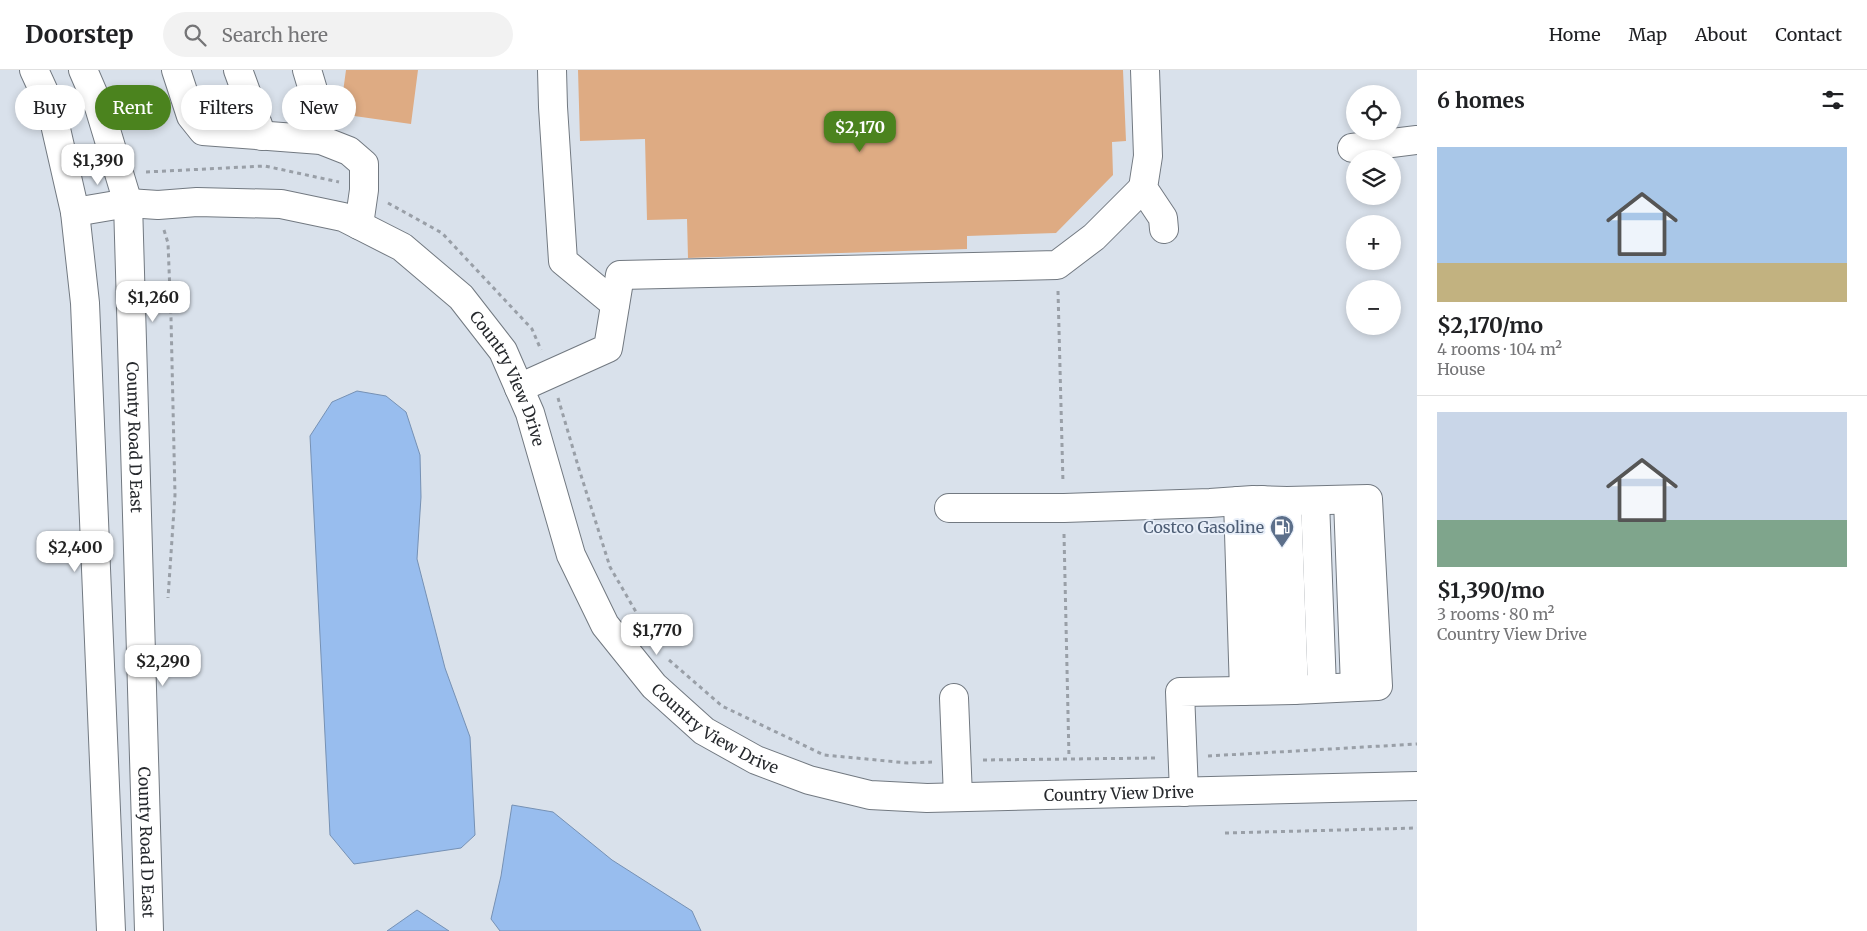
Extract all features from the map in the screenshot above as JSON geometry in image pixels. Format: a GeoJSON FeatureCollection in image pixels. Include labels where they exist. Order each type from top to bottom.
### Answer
{"type":"FeatureCollection","features":[{"type":"Feature","properties":{"kind":"street"},"geometry":{"type":"LineString","coordinates":[[34,70],[51,108],[75,212],[85,303],[111,931]]}},
{"type":"Feature","properties":{"kind":"street","name":"County Road D East"},"geometry":{"type":"LineString","coordinates":[[83,70],[99,107],[128,202],[148,931]]}},
{"type":"Feature","properties":{"kind":"street"},"geometry":{"type":"LineString","coordinates":[[176,70],[191,116],[203,131],[321,140],[348,151],[364,164],[364,190],[359,225]]}},
{"type":"Feature","properties":{"kind":"street"},"geometry":{"type":"LineString","coordinates":[[238,70],[262,136]]}},
{"type":"Feature","properties":{"kind":"street"},"geometry":{"type":"LineString","coordinates":[[306,70],[313,90],[321,140]]}},
{"type":"Feature","properties":{"kind":"street"},"geometry":{"type":"LineString","coordinates":[[552,70],[563,261],[615,304]]}},
{"type":"Feature","properties":{"kind":"street"},"geometry":{"type":"LineString","coordinates":[[519,388],[608,348],[620,275],[1057,265],[1094,237],[1144,188],[1148,156],[1145,70]]}},
{"type":"Feature","properties":{"kind":"street"},"geometry":{"type":"LineString","coordinates":[[1352,148],[1417,140]]}},
{"type":"Feature","properties":{"kind":"street"},"geometry":{"type":"LineString","coordinates":[[1144,188],[1163,218],[1164,229]]}},
{"type":"Feature","properties":{"kind":"street","name":"Country View Drive"},"geometry":{"type":"LineString","coordinates":[[75,212],[128,202],[158,205],[197,202],[281,204],[343,217],[402,247],[461,297],[503,351],[533,422],[572,555],[605,625],[654,686],[704,731],[756,760],[809,780],[870,795],[927,798],[1417,786]]}},
{"type":"Feature","properties":{"kind":"street"},"geometry":{"type":"LineString","coordinates":[[949,508],[1064,508],[1262,501],[1358,500],[1355,687],[1180,692],[1184,792]]}},
{"type":"Feature","properties":{"kind":"street"},"geometry":{"type":"LineString","coordinates":[[1262,501],[1294,690]]}},
{"type":"Feature","properties":{"kind":"street"},"geometry":{"type":"LineString","coordinates":[[1255,690],[1262,501]]}},
{"type":"Feature","properties":{"kind":"street"},"geometry":{"type":"LineString","coordinates":[[1315,501],[1322,688]]}},
{"type":"Feature","properties":{"kind":"street"},"geometry":{"type":"LineString","coordinates":[[954,698],[958,797]]}},
{"type":"Feature","properties":{"kind":"path"},"geometry":{"type":"LineString","coordinates":[[146,172],[266,166],[342,183],[364,190],[442,233],[532,329],[551,374],[610,567],[655,644]]}},
{"type":"Feature","properties":{"kind":"path"},"geometry":{"type":"LineString","coordinates":[[667,658],[722,706],[824,755],[908,763],[957,760],[1182,758],[1417,744]]}},
{"type":"Feature","properties":{"kind":"path"},"geometry":{"type":"LineString","coordinates":[[1225,833],[1417,828]]}},
{"type":"Feature","properties":{"kind":"water"},"geometry":{"type":"Polygon","coordinates":[[[357,391],[386,396],[406,412],[420,455],[421,497],[417,559],[445,668],[470,737],[475,835],[461,848],[354,864],[330,835],[310,436],[332,402],[357,391]]]}},
{"type":"Feature","properties":{"kind":"water"},"geometry":{"type":"Polygon","coordinates":[[[512,805],[553,812],[612,860],[692,911],[701,931],[500,931],[491,919],[501,876],[512,805]]]}},
{"type":"Feature","properties":{"kind":"water"},"geometry":{"type":"Polygon","coordinates":[[[417,910],[449,931],[387,931],[417,910]]]}},
{"type":"Feature","properties":{"kind":"building"},"geometry":{"type":"Polygon","coordinates":[[[346,70],[418,70],[411,124],[356,116],[356,85],[344,85],[346,70]]]}},
{"type":"Feature","properties":{"kind":"building"},"geometry":{"type":"Polygon","coordinates":[[[578,70],[1123,70],[1126,141],[1112,142],[1113,175],[1056,233],[967,236],[967,249],[688,258],[687,219],[647,220],[645,139],[580,141],[578,70]]]}},
{"type":"Feature","properties":{"kind":"place","name":"Costco Gasoline"},"geometry":{"type":"Point","coordinates":[1282,548]}}]}
